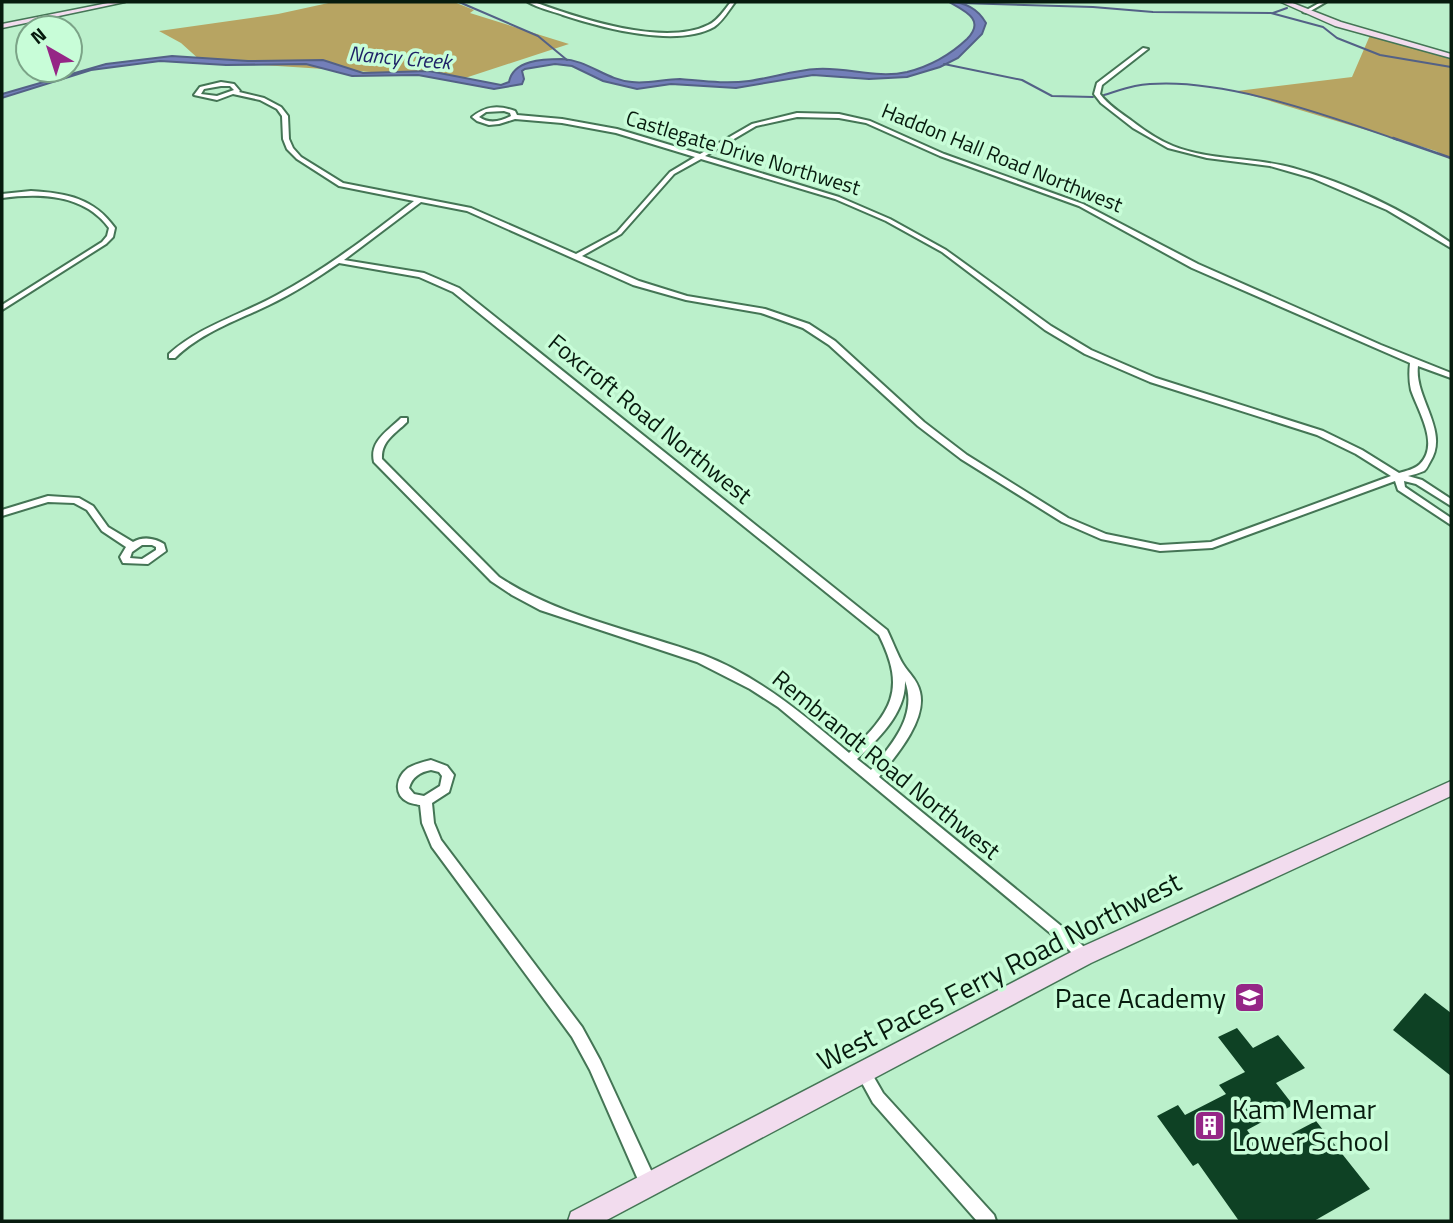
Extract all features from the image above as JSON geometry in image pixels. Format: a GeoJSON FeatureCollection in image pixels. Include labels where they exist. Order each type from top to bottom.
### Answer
{"type":"FeatureCollection","features":[{"type":"Feature","properties":{"kind":"main road"},"geometry":{"type":"LineString","coordinates":[[2,26],[116,2]]}},
{"type":"Feature","properties":{"kind":"main road"},"geometry":{"type":"LineString","coordinates":[[1284,2],[1305,12],[1451,56]]}},
{"type":"Feature","properties":{"kind":"main road","name":"West Paces Ferry Road Northwest"},"geometry":{"type":"LineString","coordinates":[[580,1221],[1084,957],[1451,788]]}},
{"type":"Feature","properties":{"kind":"street"},"geometry":{"type":"LineString","coordinates":[[530,2],[597,24],[672,34],[711,26],[733,2]]}},
{"type":"Feature","properties":{"kind":"street"},"geometry":{"type":"LineString","coordinates":[[1305,12],[1324,2]]}},
{"type":"Feature","properties":{"kind":"street"},"geometry":{"type":"LineString","coordinates":[[1145,49],[1140,56],[1099,84],[1097,94],[1103,102],[1157,140],[1185,152],[1256,162],[1298,172],[1399,214],[1451,246]]}},
{"type":"Feature","properties":{"kind":"street"},"geometry":{"type":"LineString","coordinates":[[235,93],[238,88],[227,84],[207,86],[196,93],[199,97],[210,98],[235,93],[262,99],[279,108],[285,116],[286,139],[290,149],[329,179],[358,190],[481,212],[538,241],[651,289],[762,311],[806,326],[834,344],[921,424],[964,457],[1065,520],[1104,537],[1160,548],[1212,545],[1399,477],[1432,461],[1440,443],[1438,431],[1413,376],[1414,362]]}},
{"type":"Feature","properties":{"kind":"street","name":"Castlegate Drive Northwest"},"geometry":{"type":"LineString","coordinates":[[514,117],[509,110],[498,108],[485,110],[475,117],[489,123],[507,121],[514,117],[602,128],[803,186],[869,211],[944,251],[1048,328],[1088,352],[1153,380],[1320,433],[1360,452],[1399,477],[1419,482],[1451,503]]}},
{"type":"Feature","properties":{"kind":"street","name":"Haddon Hall Road Northwest"},"geometry":{"type":"LineString","coordinates":[[577,256],[619,233],[665,179],[701,155],[754,125],[776,118],[818,114],[868,122],[942,155],[1081,205],[1195,266],[1451,376]]}},
{"type":"Feature","properties":{"kind":"street"},"geometry":{"type":"LineString","coordinates":[[2,196],[37,192],[66,198],[104,217],[112,233],[104,243],[85,257],[2,308]]}},
{"type":"Feature","properties":{"kind":"street"},"geometry":{"type":"LineString","coordinates":[[172,356],[188,341],[279,297],[340,261],[419,200]]}},
{"type":"Feature","properties":{"kind":"street","name":"Foxcroft Road Northwest"},"geometry":{"type":"LineString","coordinates":[[340,261],[421,275],[456,290],[883,633],[899,667],[911,677],[915,693],[913,712],[899,744],[872,777]]}},
{"type":"Feature","properties":{"kind":"street","name":"Rembrandt Road Northwest"},"geometry":{"type":"LineString","coordinates":[[404,420],[380,442],[376,451],[377,460],[495,579],[544,607],[675,649],[725,670],[782,704],[1066,938],[1084,957]]}},
{"type":"Feature","properties":{"kind":"street","name":"Castlegate Drive Northwest"},"geometry":{"type":"LineString","coordinates":[[1399,477],[1401,488],[1451,522]]}},
{"type":"Feature","properties":{"kind":"street"},"geometry":{"type":"LineString","coordinates":[[2,513],[48,499],[75,500],[90,508],[105,529],[132,546]]}},
{"type":"Feature","properties":{"kind":"street","name":"Foxcroft Road Northwest"},"geometry":{"type":"LineString","coordinates":[[850,759],[882,730],[891,716],[897,702],[899,667]]}},
{"type":"Feature","properties":{"kind":"street"},"geometry":{"type":"LineString","coordinates":[[426,801],[428,823],[436,843],[577,1032],[595,1065],[649,1185]]}},
{"type":"Feature","properties":{"kind":"street"},"geometry":{"type":"LineString","coordinates":[[863,1072],[878,1098],[988,1221]]}},
{"type":"Feature","properties":{"kind":"shaded area"},"geometry":{"type":"Polygon","coordinates":[[[333,2],[454,2],[474,10],[470,13],[569,44],[465,78],[201,61],[181,43],[159,31],[278,14],[333,2]]]}},
{"type":"Feature","properties":{"kind":"shaded area"},"geometry":{"type":"Polygon","coordinates":[[[1371,33],[1451,58],[1451,160],[1436,151],[1237,91],[1352,77],[1371,33]]]}},
{"type":"Feature","properties":{"kind":"water"},"geometry":{"type":"Polygon","coordinates":[[[949,2],[960,3],[975,10],[986,23],[982,34],[958,58],[940,67],[907,77],[869,79],[813,75],[736,88],[671,84],[637,89],[603,81],[572,66],[555,64],[525,69],[522,71],[522,84],[494,89],[418,75],[352,76],[306,64],[226,65],[160,61],[84,72],[106,64],[172,56],[248,61],[323,60],[363,73],[429,71],[501,85],[509,82],[516,69],[523,65],[554,59],[571,60],[614,78],[638,82],[680,79],[740,82],[817,69],[896,74],[924,67],[947,55],[967,39],[972,32],[974,21],[949,2]]]}},
{"type":"Feature","properties":{"kind":"water"},"geometry":{"type":"Polygon","coordinates":[[[37,84],[46,84],[2,98],[2,94],[37,84]]]}},
{"type":"Feature","properties":{"kind":"building"},"geometry":{"type":"Polygon","coordinates":[[[1425,993],[1451,1013],[1451,1076],[1393,1030],[1425,993]]]}},
{"type":"Feature","properties":{"kind":"building","name":"Kam Memar Lower School"},"geometry":{"type":"Polygon","coordinates":[[[1237,1028],[1253,1048],[1278,1035],[1305,1068],[1276,1083],[1293,1105],[1247,1130],[1261,1150],[1316,1121],[1370,1189],[1314,1221],[1239,1221],[1198,1163],[1193,1166],[1157,1116],[1178,1105],[1185,1115],[1226,1094],[1219,1085],[1245,1072],[1218,1037],[1237,1028]]]}},
{"type":"Feature","properties":{"kind":"waterway"},"geometry":{"type":"LineString","coordinates":[[383,2],[432,2]]}},
{"type":"Feature","properties":{"kind":"waterway"},"geometry":{"type":"LineString","coordinates":[[459,2],[538,36],[567,60]]}},
{"type":"Feature","properties":{"kind":"waterway"},"geometry":{"type":"LineString","coordinates":[[960,3],[1093,7],[1153,12],[1271,13],[1323,27],[1337,38],[1380,55],[1451,67]]}},
{"type":"Feature","properties":{"kind":"waterway"},"geometry":{"type":"LineString","coordinates":[[1273,13],[1287,8]]}},
{"type":"Feature","properties":{"kind":"waterway"},"geometry":{"type":"LineString","coordinates":[[944,64],[1022,80],[1052,96],[1093,97]]}},
{"type":"Feature","properties":{"kind":"waterway"},"geometry":{"type":"LineString","coordinates":[[1104,95],[1135,86],[1198,85],[1303,108],[1398,140]]}},
{"type":"Feature","properties":{"kind":"waterway"},"geometry":{"type":"LineString","coordinates":[[1393,138],[1451,158]]}},
{"type":"Feature","properties":{"kind":"place","name":"Pace Academy"},"geometry":{"type":"Point","coordinates":[1249,998]}},
{"type":"Feature","properties":{"kind":"place","name":"Kam Memar Lower School"},"geometry":{"type":"Point","coordinates":[1209,1125]}},
{"type":"Feature","properties":{"kind":"water label","name":"Nancy Creek"},"geometry":{"type":"Point","coordinates":[400,58]}}]}
